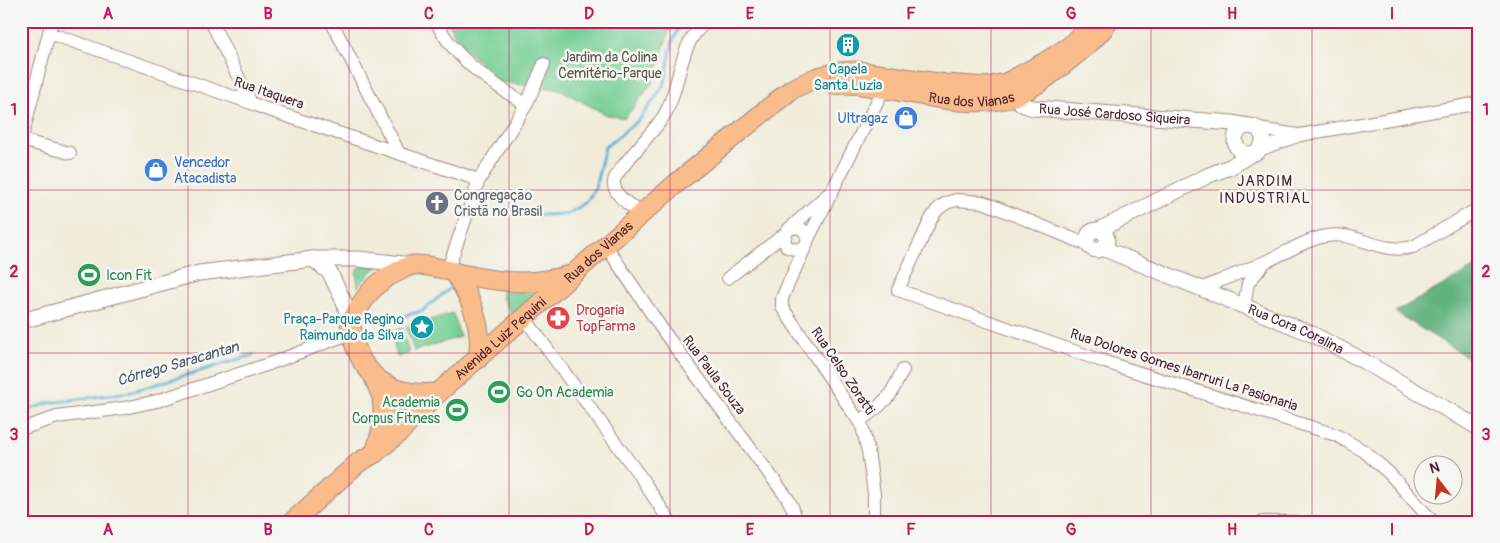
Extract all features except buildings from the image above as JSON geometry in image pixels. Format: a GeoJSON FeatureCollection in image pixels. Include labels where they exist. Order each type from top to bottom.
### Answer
{"type":"FeatureCollection","features":[{"type":"Feature","properties":{"kind":"main road","name":"Rua dos Vianas"},"geometry":{"type":"LineString","coordinates":[[1010,90],[1070,46],[1092,21]]}},
{"type":"Feature","properties":{"kind":"main road","name":"Rua dos Vianas"},"geometry":{"type":"LineString","coordinates":[[412,265],[517,283],[541,282],[572,275],[679,181],[779,99],[838,84],[887,82],[958,100],[988,102],[1010,90],[1049,76],[1086,46],[1109,21]]}},
{"type":"Feature","properties":{"kind":"main road"},"geometry":{"type":"LineString","coordinates":[[412,265],[376,285],[366,296],[350,328],[355,346],[363,363],[373,375],[385,384],[413,393],[438,393]]}},
{"type":"Feature","properties":{"kind":"main road"},"geometry":{"type":"LineString","coordinates":[[451,271],[468,295],[475,311],[480,338],[478,359]]}},
{"type":"Feature","properties":{"kind":"main road","name":"Avenida Luiz Pequini"},"geometry":{"type":"LineString","coordinates":[[292,522],[359,462],[375,453],[401,431],[438,393],[572,275]]}},
{"type":"Feature","properties":{"kind":"main road"},"geometry":{"type":"LineString","coordinates":[[373,375],[382,397],[384,422],[375,453]]}},
{"type":"Feature","properties":{"kind":"street"},"geometry":{"type":"LineString","coordinates":[[211,21],[251,103]]}},
{"type":"Feature","properties":{"kind":"street"},"geometry":{"type":"LineString","coordinates":[[331,21],[399,152]]}},
{"type":"Feature","properties":{"kind":"street"},"geometry":{"type":"LineString","coordinates":[[436,21],[450,46],[472,68],[526,106]]}},
{"type":"Feature","properties":{"kind":"street"},"geometry":{"type":"LineString","coordinates":[[642,214],[618,195],[614,188],[615,176],[654,131],[665,114],[673,96],[685,50],[691,37],[707,21]]}},
{"type":"Feature","properties":{"kind":"street"},"geometry":{"type":"LineString","coordinates":[[51,27],[21,141],[70,153]]}},
{"type":"Feature","properties":{"kind":"street","name":"Rua Itaquera"},"geometry":{"type":"LineString","coordinates":[[51,27],[263,108],[479,180]]}},
{"type":"Feature","properties":{"kind":"street"},"geometry":{"type":"LineString","coordinates":[[451,271],[479,180],[526,106],[544,64]]}},
{"type":"Feature","properties":{"kind":"street","name":"Rua Celso Zoratti"},"geometry":{"type":"LineString","coordinates":[[874,522],[874,494],[868,450],[860,421],[782,307],[782,299],[830,191],[887,82]]}},
{"type":"Feature","properties":{"kind":"street","name":"Rua José Cardoso Siqueira"},"geometry":{"type":"LineString","coordinates":[[1010,90],[1021,104],[1034,108],[1205,122],[1232,122],[1253,128],[1300,135]]}},
{"type":"Feature","properties":{"kind":"street","name":"Rua José Cardoso Siqueira"},"geometry":{"type":"LineString","coordinates":[[1255,152],[1300,135],[1479,103]]}},
{"type":"Feature","properties":{"kind":"street","name":"Rua José Cardoso Siqueira"},"geometry":{"type":"LineString","coordinates":[[1205,122],[1235,140]]}},
{"type":"Feature","properties":{"kind":"street"},"geometry":{"type":"LineString","coordinates":[[1095,246],[1106,243],[1106,236],[1099,230],[1230,167],[1255,152],[1263,142],[1262,137],[1253,128],[1240,129],[1225,161],[1210,175]]}},
{"type":"Feature","properties":{"kind":"street"},"geometry":{"type":"LineString","coordinates":[[1235,140],[1243,154],[1255,152]]}},
{"type":"Feature","properties":{"kind":"street"},"geometry":{"type":"LineString","coordinates":[[728,278],[787,231],[830,191]]}},
{"type":"Feature","properties":{"kind":"street","name":"Rua Cora Coralina"},"geometry":{"type":"LineString","coordinates":[[898,290],[937,210],[946,203],[956,200],[982,202],[1320,338],[1479,428]]}},
{"type":"Feature","properties":{"kind":"street"},"geometry":{"type":"LineString","coordinates":[[1200,289],[1266,262],[1314,239],[1328,235],[1339,236],[1388,249],[1401,250],[1423,242],[1479,208]]}},
{"type":"Feature","properties":{"kind":"street"},"geometry":{"type":"LineString","coordinates":[[800,227],[806,232],[806,243],[798,250],[790,249],[784,240],[787,231],[800,227]]}},
{"type":"Feature","properties":{"kind":"street","name":"Rua Paula Souza"},"geometry":{"type":"LineString","coordinates":[[606,246],[664,332],[788,499],[796,522]]}},
{"type":"Feature","properties":{"kind":"street"},"geometry":{"type":"LineString","coordinates":[[21,429],[57,417],[124,408],[157,401],[269,364],[350,328],[344,302],[330,273],[313,259]]}},
{"type":"Feature","properties":{"kind":"street","name":"Rua dos Vianas"},"geometry":{"type":"LineString","coordinates":[[21,321],[190,274],[313,259],[358,259],[412,265]]}},
{"type":"Feature","properties":{"kind":"street"},"geometry":{"type":"LineString","coordinates":[[1244,306],[1248,284],[1266,262]]}},
{"type":"Feature","properties":{"kind":"street","name":"Rua Dolores Gomes Ibarruri La Pasionaria"},"geometry":{"type":"LineString","coordinates":[[898,290],[1105,362],[1336,435],[1364,451],[1389,473],[1434,522]]}},
{"type":"Feature","properties":{"kind":"street"},"geometry":{"type":"LineString","coordinates":[[524,317],[651,492],[670,522]]}},
{"type":"Feature","properties":{"kind":"street"},"geometry":{"type":"LineString","coordinates":[[860,421],[890,395],[903,370]]}},
{"type":"Feature","properties":{"kind":"street"},"geometry":{"type":"LineString","coordinates":[[1262,522],[1296,522]]}},
{"type":"Feature","properties":{"kind":"green space","name":"Jardim da Colina Cemitério-Parque"},"geometry":{"type":"Polygon","coordinates":[[[447,21],[672,21],[653,82],[625,118],[607,115],[558,89],[499,82],[461,45],[447,21]]]}},
{"type":"Feature","properties":{"kind":"green space"},"geometry":{"type":"Polygon","coordinates":[[[1479,265],[1479,363],[1478,364],[1395,312],[1479,265]]]}},
{"type":"Feature","properties":{"kind":"green space"},"geometry":{"type":"Polygon","coordinates":[[[379,266],[358,287],[356,272],[360,267],[379,266]]]}},
{"type":"Feature","properties":{"kind":"green space"},"geometry":{"type":"Polygon","coordinates":[[[549,285],[513,316],[502,298],[502,289],[549,285]]]}},
{"type":"Feature","properties":{"kind":"green space"},"geometry":{"type":"Polygon","coordinates":[[[453,313],[460,337],[414,351],[406,327],[453,313]]]}},
{"type":"Feature","properties":{"kind":"green space"},"geometry":{"type":"Polygon","coordinates":[[[402,328],[409,353],[397,357],[391,332],[402,328]]]}},
{"type":"Feature","properties":{"kind":"green space"},"geometry":{"type":"Polygon","coordinates":[[[398,400],[417,402],[399,417],[398,400]]]}},
{"type":"Feature","properties":{"kind":"waterway","name":"Córrego Saracantan"},"geometry":{"type":"LineString","coordinates":[[539,215],[567,214],[586,203],[595,188],[605,147],[640,119],[665,82],[672,43],[680,25],[685,21]]}},
{"type":"Feature","properties":{"kind":"waterway","name":"Córrego Saracantan"},"geometry":{"type":"LineString","coordinates":[[384,321],[422,311],[454,285]]}},
{"type":"Feature","properties":{"kind":"waterway","name":"Córrego Saracantan"},"geometry":{"type":"LineString","coordinates":[[21,412],[49,403],[130,392],[253,355]]}},
{"type":"Feature","properties":{"kind":"place","name":"Capela Santa Luzia"},"geometry":{"type":"Point","coordinates":[848,45]}},
{"type":"Feature","properties":{"kind":"place","name":"Ultragaz"},"geometry":{"type":"Point","coordinates":[906,118]}},
{"type":"Feature","properties":{"kind":"place","name":"Vencedor Atacadista"},"geometry":{"type":"Point","coordinates":[156,170]}},
{"type":"Feature","properties":{"kind":"place","name":"Congregação Cristã no Brasil"},"geometry":{"type":"Point","coordinates":[437,203]}},
{"type":"Feature","properties":{"kind":"place","name":"Icon Fit"},"geometry":{"type":"Point","coordinates":[89,275]}},
{"type":"Feature","properties":{"kind":"place","name":"Drogaria TopFarma"},"geometry":{"type":"Point","coordinates":[558,318]}},
{"type":"Feature","properties":{"kind":"place","name":"Praça-Parque Regino Raimundo da Silva"},"geometry":{"type":"Point","coordinates":[422,327]}},
{"type":"Feature","properties":{"kind":"place","name":"Go On Academia"},"geometry":{"type":"Point","coordinates":[499,392]}},
{"type":"Feature","properties":{"kind":"place","name":"Academia Corpus Fitness"},"geometry":{"type":"Point","coordinates":[457,410]}},
{"type":"Feature","properties":{"kind":"district","name":"JARDIM INDUSTRIAL"},"geometry":{"type":"Point","coordinates":[1265,190]}}]}
